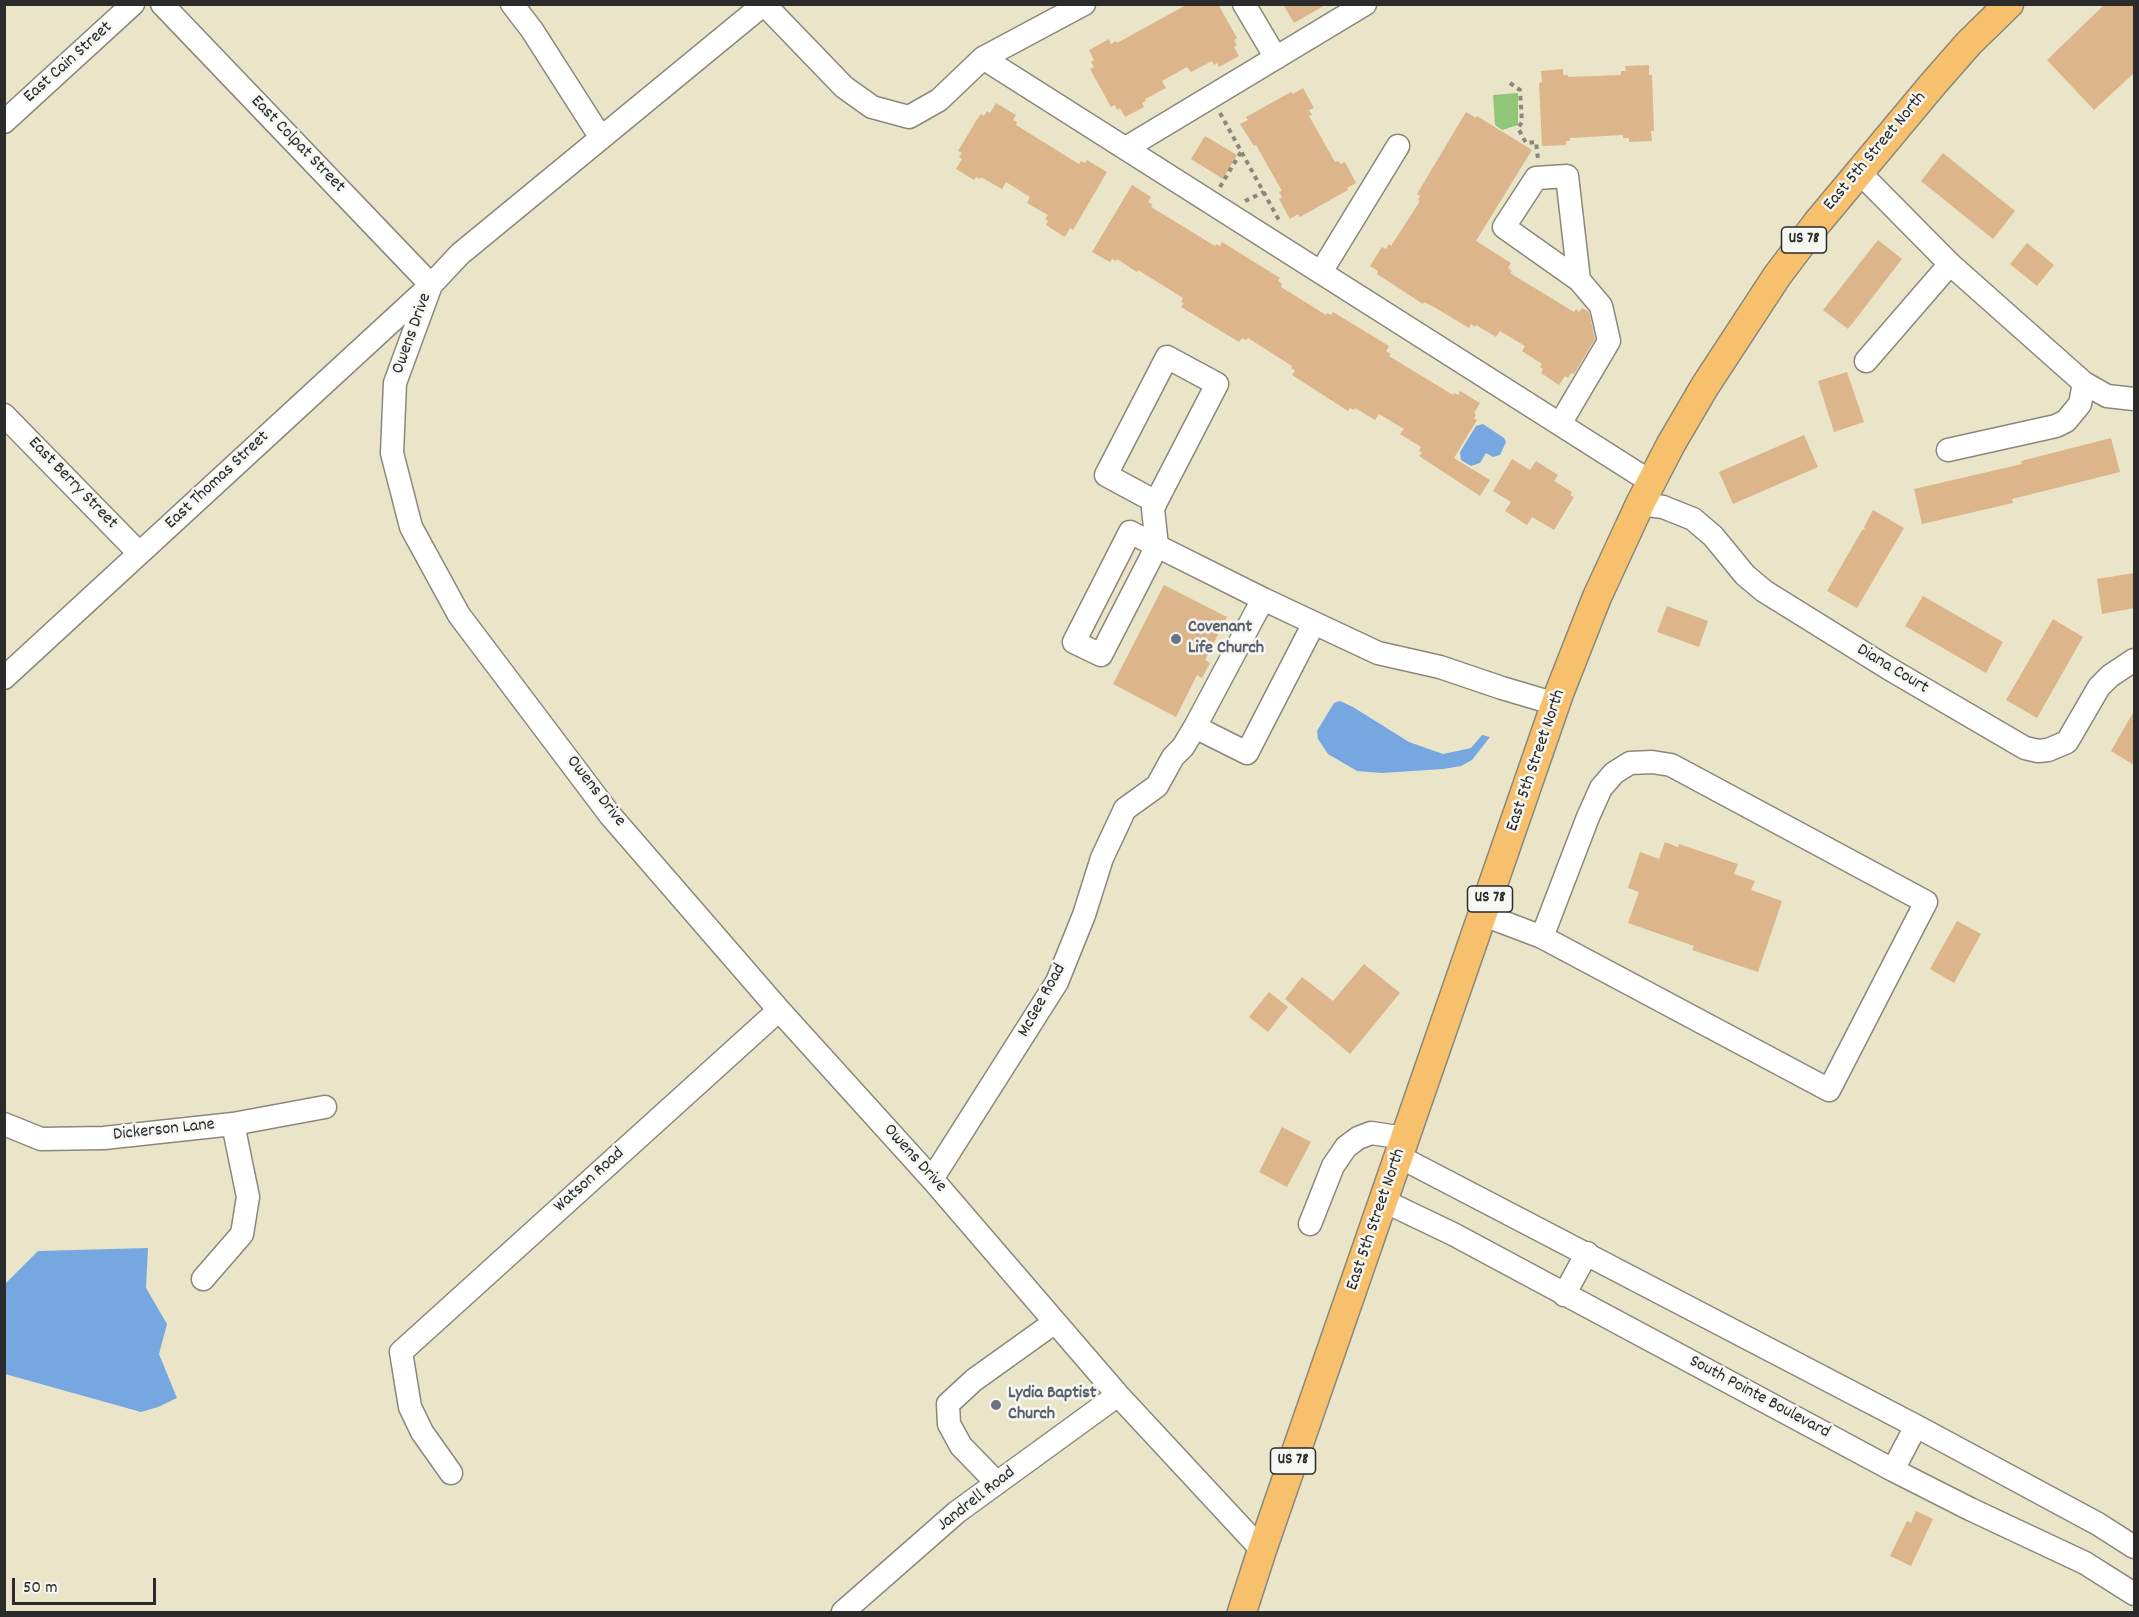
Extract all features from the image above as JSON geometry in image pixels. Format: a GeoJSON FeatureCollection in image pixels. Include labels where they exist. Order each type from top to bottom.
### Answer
{"type":"FeatureCollection","features":[{"type":"Feature","properties":{"kind":"main road","name":"East 5th Street North"},"geometry":{"type":"LineString","coordinates":[[1243,1611],[1262,1550],[1556,704],[1597,597],[1646,493],[1699,396],[1740,330],[1817,223],[1969,43],[2009,4]]}},
{"type":"Feature","properties":{"kind":"street","name":"East Cain Street"},"geometry":{"type":"LineString","coordinates":[[4,122],[133,4]]}},
{"type":"Feature","properties":{"kind":"street","name":"East Colpat Street"},"geometry":{"type":"LineString","coordinates":[[162,4],[431,285]]}},
{"type":"Feature","properties":{"kind":"street"},"geometry":{"type":"LineString","coordinates":[[512,4],[532,30],[601,138]]}},
{"type":"Feature","properties":{"kind":"street","name":"Owens Drive"},"geometry":{"type":"LineString","coordinates":[[764,4],[460,254],[431,285],[395,382],[392,453],[411,527],[459,615],[610,815],[779,1010],[932,1179],[1118,1395],[1262,1550]]}},
{"type":"Feature","properties":{"kind":"street"},"geometry":{"type":"LineString","coordinates":[[764,4],[844,87],[872,107],[909,117],[939,100],[983,58],[1084,4]]}},
{"type":"Feature","properties":{"kind":"street"},"geometry":{"type":"LineString","coordinates":[[1244,4],[1275,58]]}},
{"type":"Feature","properties":{"kind":"street"},"geometry":{"type":"LineString","coordinates":[[1126,148],[1365,4]]}},
{"type":"Feature","properties":{"kind":"street"},"geometry":{"type":"LineString","coordinates":[[983,58],[1560,424],[1646,493]]}},
{"type":"Feature","properties":{"kind":"street"},"geometry":{"type":"LineString","coordinates":[[1321,272],[1398,146]]}},
{"type":"Feature","properties":{"kind":"street"},"geometry":{"type":"LineString","coordinates":[[1859,172],[1950,264],[2084,383],[2107,396],[2134,399]]}},
{"type":"Feature","properties":{"kind":"street"},"geometry":{"type":"LineString","coordinates":[[1560,424],[1609,341],[1601,306],[1579,280],[1504,227],[1536,178],[1567,176],[1579,280]]}},
{"type":"Feature","properties":{"kind":"street"},"geometry":{"type":"LineString","coordinates":[[1866,361],[1950,264]]}},
{"type":"Feature","properties":{"kind":"street","name":"East Thomas Street"},"geometry":{"type":"LineString","coordinates":[[4,678],[431,285]]}},
{"type":"Feature","properties":{"kind":"street"},"geometry":{"type":"LineString","coordinates":[[1156,502],[1106,475],[1167,357],[1217,384],[1153,509],[1157,546],[1101,655],[1074,642],[1130,532],[1157,546],[1263,599],[1378,653],[1440,666],[1556,704]]}},
{"type":"Feature","properties":{"kind":"street"},"geometry":{"type":"LineString","coordinates":[[1948,450],[2056,426],[2066,421],[2080,404],[2084,383]]}},
{"type":"Feature","properties":{"kind":"street","name":"East Berry Street"},"geometry":{"type":"LineString","coordinates":[[4,416],[139,553]]}},
{"type":"Feature","properties":{"kind":"street","name":"Diana Court"},"geometry":{"type":"LineString","coordinates":[[1646,493],[1663,507],[1693,519],[1713,536],[1745,575],[1764,591],[1888,668],[2025,748],[2038,751],[2048,750],[2067,742],[2099,687],[2110,676],[2134,660]]}},
{"type":"Feature","properties":{"kind":"street"},"geometry":{"type":"LineString","coordinates":[[1263,599],[1195,727],[1247,753],[1314,623]]}},
{"type":"Feature","properties":{"kind":"street","name":"McGee Road"},"geometry":{"type":"LineString","coordinates":[[932,1179],[1057,982],[1084,915],[1102,858],[1125,809],[1157,786],[1173,757],[1183,747],[1195,727]]}},
{"type":"Feature","properties":{"kind":"street"},"geometry":{"type":"LineString","coordinates":[[1484,915],[1542,937],[1829,1090],[1926,902],[1671,765],[1652,762],[1630,763],[1614,772],[1601,788],[1542,937]]}},
{"type":"Feature","properties":{"kind":"street","name":"Watson Road"},"geometry":{"type":"LineString","coordinates":[[451,1473],[422,1432],[410,1407],[401,1352],[779,1010]]}},
{"type":"Feature","properties":{"kind":"street","name":"Dickerson Lane"},"geometry":{"type":"LineString","coordinates":[[4,1124],[40,1139],[104,1138],[233,1124],[325,1107]]}},
{"type":"Feature","properties":{"kind":"street"},"geometry":{"type":"LineString","coordinates":[[202,1280],[242,1234],[248,1197],[233,1124]]}},
{"type":"Feature","properties":{"kind":"street"},"geometry":{"type":"LineString","coordinates":[[1310,1224],[1334,1166],[1346,1147],[1358,1138],[1371,1133],[1402,1147],[1587,1253],[2098,1524],[2134,1547]]}},
{"type":"Feature","properties":{"kind":"street","name":"South Pointe Boulevard"},"geometry":{"type":"LineString","coordinates":[[1384,1201],[1453,1234],[1893,1470],[2085,1563],[2134,1594]]}},
{"type":"Feature","properties":{"kind":"street"},"geometry":{"type":"LineString","coordinates":[[1564,1295],[1587,1253]]}},
{"type":"Feature","properties":{"kind":"street"},"geometry":{"type":"LineString","coordinates":[[997,1483],[961,1446],[949,1424],[948,1404],[974,1380],[1056,1322]]}},
{"type":"Feature","properties":{"kind":"street","name":"Jandrell Road"},"geometry":{"type":"LineString","coordinates":[[843,1612],[957,1512],[1118,1395]]}},
{"type":"Feature","properties":{"kind":"street"},"geometry":{"type":"LineString","coordinates":[[1893,1470],[1916,1426]]}},
{"type":"Feature","properties":{"kind":"path"},"geometry":{"type":"LineString","coordinates":[[1510,82],[1520,90],[1522,122],[1518,128],[1526,143],[1536,142],[1539,177]]}},
{"type":"Feature","properties":{"kind":"path"},"geometry":{"type":"LineString","coordinates":[[1211,97],[1301,259]]}},
{"type":"Feature","properties":{"kind":"path"},"geometry":{"type":"LineString","coordinates":[[1211,202],[1241,151]]}},
{"type":"Feature","properties":{"kind":"green space"},"geometry":{"type":"Polygon","coordinates":[[[1518,93],[1518,125],[1502,130],[1495,125],[1493,95],[1518,93]]]}},
{"type":"Feature","properties":{"kind":"water"},"geometry":{"type":"Polygon","coordinates":[[[1483,424],[1504,438],[1506,442],[1500,455],[1493,457],[1486,453],[1480,463],[1471,466],[1461,460],[1460,452],[1476,426],[1483,424]]]}},
{"type":"Feature","properties":{"kind":"water"},"geometry":{"type":"Polygon","coordinates":[[[1340,701],[1409,742],[1443,754],[1471,748],[1482,735],[1490,737],[1472,760],[1461,766],[1382,773],[1357,771],[1328,754],[1318,739],[1317,731],[1334,703],[1340,701]]]}},
{"type":"Feature","properties":{"kind":"water"},"geometry":{"type":"Polygon","coordinates":[[[148,1248],[146,1288],[167,1324],[159,1354],[177,1398],[141,1412],[5,1374],[5,1284],[38,1251],[148,1248]]]}},
{"type":"Feature","properties":{"kind":"building"},"geometry":{"type":"Polygon","coordinates":[[[1188,4],[1218,4],[1237,38],[1234,40],[1237,45],[1234,47],[1239,56],[1219,67],[1212,61],[1191,72],[1187,67],[1162,81],[1166,88],[1145,99],[1146,101],[1142,103],[1144,107],[1125,117],[1120,108],[1117,110],[1115,105],[1111,107],[1090,69],[1094,67],[1091,62],[1094,60],[1089,50],[1109,39],[1111,44],[1116,41],[1117,43],[1188,4]]]}},
{"type":"Feature","properties":{"kind":"building"},"geometry":{"type":"Polygon","coordinates":[[[1283,4],[1327,4],[1294,23],[1283,4]]]}},
{"type":"Feature","properties":{"kind":"building"},"geometry":{"type":"Polygon","coordinates":[[[2105,4],[2134,4],[2134,73],[2094,110],[2047,60],[2105,4]]]}},
{"type":"Feature","properties":{"kind":"building"},"geometry":{"type":"Polygon","coordinates":[[[1649,65],[1649,75],[1652,75],[1654,131],[1651,131],[1652,141],[1629,142],[1629,138],[1623,138],[1623,135],[1570,138],[1570,141],[1566,141],[1566,145],[1542,146],[1539,83],[1542,82],[1541,71],[1563,69],[1563,75],[1568,75],[1568,77],[1621,75],[1621,71],[1626,71],[1625,66],[1649,65]]]}},
{"type":"Feature","properties":{"kind":"building"},"geometry":{"type":"Polygon","coordinates":[[[1303,88],[1314,108],[1309,110],[1312,115],[1309,116],[1335,162],[1338,161],[1341,164],[1345,162],[1356,183],[1347,188],[1348,190],[1300,217],[1298,214],[1290,219],[1279,199],[1282,197],[1279,192],[1282,191],[1256,145],[1254,146],[1240,124],[1248,120],[1246,117],[1291,92],[1293,94],[1303,88]]]}},
{"type":"Feature","properties":{"kind":"building"},"geometry":{"type":"Polygon","coordinates":[[[996,103],[1016,115],[1013,120],[1017,122],[1016,125],[1079,164],[1087,160],[1107,172],[1073,230],[1070,228],[1065,237],[1046,225],[1048,221],[1045,219],[1048,215],[1027,203],[1030,197],[1006,182],[1002,189],[981,177],[980,179],[976,177],[974,180],[956,169],[962,159],[959,157],[962,153],[958,151],[976,121],[981,114],[984,116],[987,111],[990,113],[996,103]]]}},
{"type":"Feature","properties":{"kind":"building"},"geometry":{"type":"Polygon","coordinates":[[[1466,112],[1476,118],[1477,116],[1532,150],[1476,241],[1511,263],[1508,268],[1512,271],[1510,273],[1574,312],[1576,309],[1579,312],[1582,308],[1589,312],[1595,339],[1574,374],[1571,373],[1568,378],[1565,376],[1559,385],[1541,373],[1542,364],[1522,351],[1525,346],[1500,331],[1496,337],[1476,325],[1475,327],[1471,324],[1469,328],[1434,307],[1424,302],[1423,304],[1377,274],[1378,271],[1370,266],[1382,247],[1386,249],[1389,244],[1391,246],[1420,201],[1418,200],[1420,196],[1417,194],[1466,112]]]}},
{"type":"Feature","properties":{"kind":"building"},"geometry":{"type":"Polygon","coordinates":[[[1205,136],[1237,155],[1223,179],[1191,159],[1205,136]]]}},
{"type":"Feature","properties":{"kind":"building"},"geometry":{"type":"Polygon","coordinates":[[[1943,153],[2015,211],[1993,239],[1921,181],[1943,153]]]}},
{"type":"Feature","properties":{"kind":"building"},"geometry":{"type":"Polygon","coordinates":[[[1132,185],[1151,197],[1148,202],[1153,205],[1151,207],[1215,246],[1216,244],[1220,246],[1222,242],[1280,278],[1278,281],[1282,284],[1281,287],[1326,315],[1327,313],[1331,315],[1333,312],[1389,346],[1386,351],[1391,354],[1389,356],[1453,395],[1454,393],[1458,395],[1460,391],[1480,403],[1474,413],[1476,414],[1474,419],[1477,420],[1454,458],[1490,480],[1480,496],[1419,456],[1422,453],[1419,451],[1421,447],[1400,434],[1404,429],[1379,414],[1375,420],[1355,408],[1354,410],[1350,408],[1348,411],[1292,375],[1295,371],[1291,368],[1292,366],[1248,338],[1246,340],[1242,338],[1239,342],[1181,307],[1184,303],[1181,302],[1183,298],[1138,270],[1137,272],[1117,259],[1116,261],[1112,259],[1110,262],[1092,252],[1132,185]]]}},
{"type":"Feature","properties":{"kind":"building"},"geometry":{"type":"Polygon","coordinates":[[[1878,240],[1902,259],[1848,329],[1823,310],[1878,240]]]}},
{"type":"Feature","properties":{"kind":"building"},"geometry":{"type":"Polygon","coordinates":[[[2027,243],[2054,265],[2037,286],[2010,264],[2027,243]]]}},
{"type":"Feature","properties":{"kind":"building"},"geometry":{"type":"Polygon","coordinates":[[[1847,372],[1864,422],[1834,432],[1818,381],[1847,372]]]}},
{"type":"Feature","properties":{"kind":"building"},"geometry":{"type":"Polygon","coordinates":[[[1804,435],[1818,467],[1733,504],[1719,472],[1804,435]]]}},
{"type":"Feature","properties":{"kind":"building"},"geometry":{"type":"Polygon","coordinates":[[[2111,438],[2120,472],[2012,499],[2013,503],[1922,524],[1914,489],[2022,464],[2021,461],[2111,438]]]}},
{"type":"Feature","properties":{"kind":"building"},"geometry":{"type":"Polygon","coordinates":[[[1512,459],[1530,470],[1536,461],[1558,475],[1554,481],[1572,492],[1570,495],[1574,497],[1554,530],[1532,517],[1527,525],[1505,511],[1511,502],[1493,491],[1512,459]]]}},
{"type":"Feature","properties":{"kind":"building"},"geometry":{"type":"Polygon","coordinates":[[[1873,510],[1904,528],[1857,608],[1827,591],[1862,530],[1865,529],[1873,510]]]}},
{"type":"Feature","properties":{"kind":"building"},"geometry":{"type":"Polygon","coordinates":[[[2134,573],[2134,608],[2102,614],[2097,579],[2134,573]]]}},
{"type":"Feature","properties":{"kind":"building","name":"Covenant Life Church"},"geometry":{"type":"Polygon","coordinates":[[[1164,585],[1227,617],[1205,660],[1210,663],[1202,678],[1197,675],[1176,717],[1113,684],[1164,585]]]}},
{"type":"Feature","properties":{"kind":"building"},"geometry":{"type":"Polygon","coordinates":[[[1923,596],[2003,642],[1986,673],[1905,626],[1923,596]]]}},
{"type":"Feature","properties":{"kind":"building"},"geometry":{"type":"Polygon","coordinates":[[[1667,606],[1708,621],[1699,647],[1657,632],[1667,606]]]}},
{"type":"Feature","properties":{"kind":"building"},"geometry":{"type":"Polygon","coordinates":[[[2053,619],[2083,637],[2037,718],[2006,700],[2053,619]]]}},
{"type":"Feature","properties":{"kind":"building"},"geometry":{"type":"Polygon","coordinates":[[[2134,711],[2134,765],[2111,751],[2134,711]]]}},
{"type":"Feature","properties":{"kind":"building"},"geometry":{"type":"Polygon","coordinates":[[[1665,842],[1678,847],[1679,844],[1738,864],[1734,874],[1755,881],[1751,890],[1782,901],[1758,972],[1692,950],[1694,946],[1628,923],[1639,892],[1628,888],[1640,852],[1659,859],[1665,842]]]}},
{"type":"Feature","properties":{"kind":"building"},"geometry":{"type":"Polygon","coordinates":[[[1957,921],[1981,934],[1954,983],[1930,969],[1957,921]]]}},
{"type":"Feature","properties":{"kind":"building"},"geometry":{"type":"Polygon","coordinates":[[[1364,964],[1400,993],[1350,1054],[1285,999],[1302,977],[1333,1001],[1364,964]]]}},
{"type":"Feature","properties":{"kind":"building"},"geometry":{"type":"Polygon","coordinates":[[[1269,992],[1288,1007],[1268,1032],[1249,1017],[1269,992]]]}},
{"type":"Feature","properties":{"kind":"building"},"geometry":{"type":"Polygon","coordinates":[[[1282,1127],[1311,1142],[1287,1187],[1259,1172],[1282,1127]]]}},
{"type":"Feature","properties":{"kind":"building"},"geometry":{"type":"Polygon","coordinates":[[[1916,1511],[1933,1519],[1911,1566],[1890,1556],[1907,1521],[1911,1523],[1916,1511]]]}},
{"type":"Feature","properties":{"kind":"place","name":"Covenant Life Church"},"geometry":{"type":"Point","coordinates":[1176,639]}},
{"type":"Feature","properties":{"kind":"place","name":"Lydia Baptist Church"},"geometry":{"type":"Point","coordinates":[996,1405]}}]}
